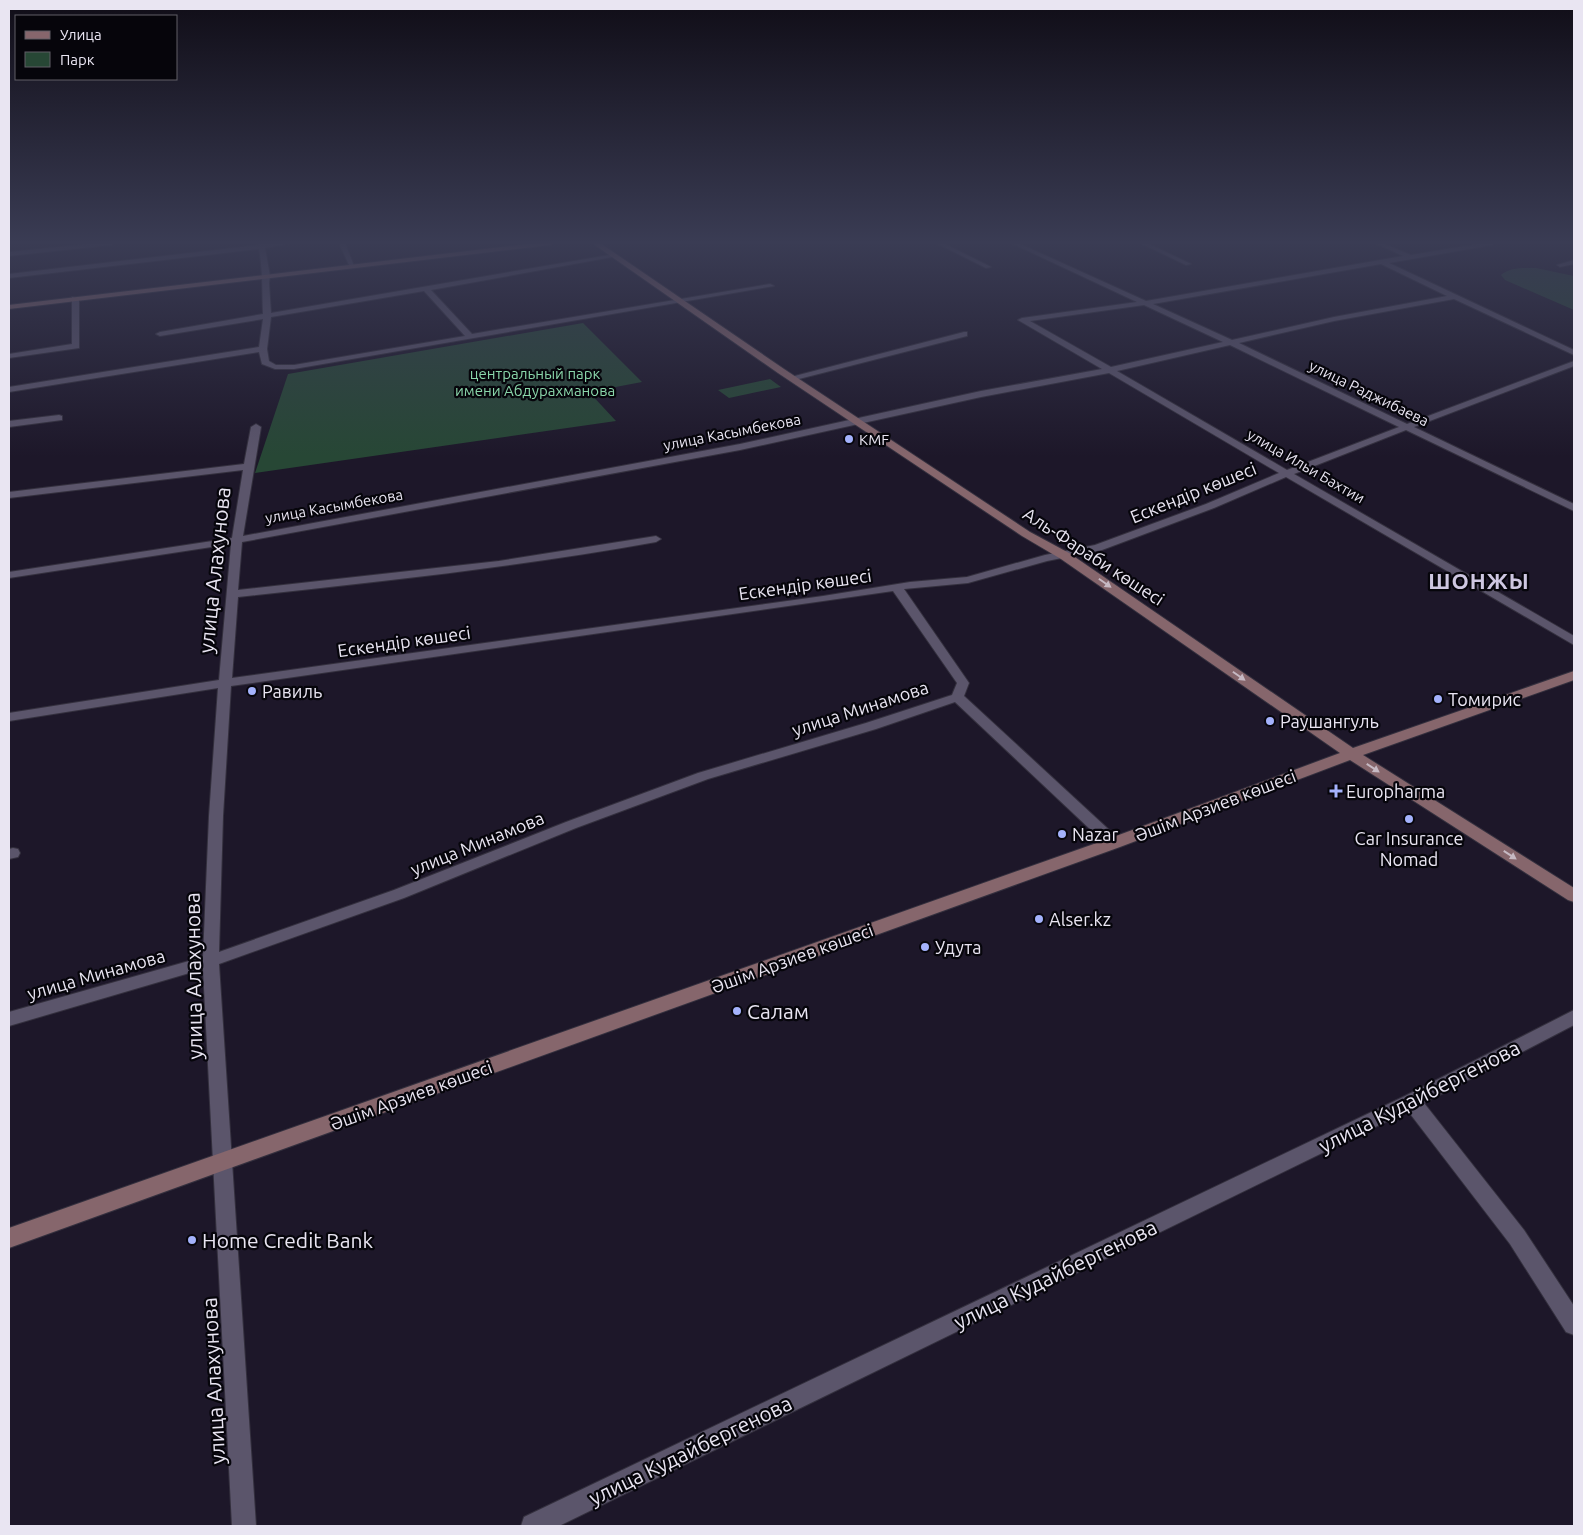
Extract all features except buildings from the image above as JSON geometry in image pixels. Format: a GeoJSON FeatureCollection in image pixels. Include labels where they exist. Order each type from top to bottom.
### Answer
{"type":"FeatureCollection","features":[{"type":"Feature","properties":{"kind":"main road","name":"Аль-Фараби көшесі"},"geometry":{"type":"LineString","coordinates":[[700,315],[1026,534],[1065,556],[1351,754],[1574,896]]}},
{"type":"Feature","properties":{"kind":"main road","name":"Әшім Арзиев көшесі"},"geometry":{"type":"LineString","coordinates":[[9,1238],[1114,843],[1351,754],[1574,675]]}},
{"type":"Feature","properties":{"kind":"street"},"geometry":{"type":"LineString","coordinates":[[9,356],[76,346],[75,315]]}},
{"type":"Feature","properties":{"kind":"street"},"geometry":{"type":"LineString","coordinates":[[160,334],[275,315]]}},
{"type":"Feature","properties":{"kind":"street"},"geometry":{"type":"LineString","coordinates":[[449,315],[470,337]]}},
{"type":"Feature","properties":{"kind":"street"},"geometry":{"type":"LineString","coordinates":[[267,316],[263,349],[265,362],[275,367],[294,367],[605,315]]}},
{"type":"Feature","properties":{"kind":"street","name":"улица Ильи Бахтии"},"geometry":{"type":"LineString","coordinates":[[1061,315],[1022,320],[1574,641]]}},
{"type":"Feature","properties":{"kind":"street","name":"улица Раджибаева"},"geometry":{"type":"LineString","coordinates":[[1170,315],[1574,508]]}},
{"type":"Feature","properties":{"kind":"street","name":"улица Касымбекова"},"geometry":{"type":"LineString","coordinates":[[9,575],[237,540],[730,448],[858,422],[981,394],[1110,370],[1357,315]]}},
{"type":"Feature","properties":{"kind":"street"},"geometry":{"type":"LineString","coordinates":[[1495,315],[1574,353]]}},
{"type":"Feature","properties":{"kind":"street"},"geometry":{"type":"LineString","coordinates":[[792,378],[964,334]]}},
{"type":"Feature","properties":{"kind":"street"},"geometry":{"type":"LineString","coordinates":[[9,390],[263,349]]}},
{"type":"Feature","properties":{"kind":"street","name":"Ескендір көшесі"},"geometry":{"type":"LineString","coordinates":[[9,717],[225,684],[897,588],[968,580],[1045,558],[1065,556],[1098,548],[1574,363]]}},
{"type":"Feature","properties":{"kind":"street"},"geometry":{"type":"LineString","coordinates":[[9,424],[59,418]]}},
{"type":"Feature","properties":{"kind":"street","name":"улица Алахунова"},"geometry":{"type":"LineString","coordinates":[[244,1526],[211,961],[216,816],[237,540],[256,427]]}},
{"type":"Feature","properties":{"kind":"street"},"geometry":{"type":"LineString","coordinates":[[9,495],[248,466]]}},
{"type":"Feature","properties":{"kind":"street"},"geometry":{"type":"LineString","coordinates":[[234,594],[568,555],[656,539]]}},
{"type":"Feature","properties":{"kind":"street"},"geometry":{"type":"LineString","coordinates":[[897,588],[962,683],[957,697],[1114,843]]}},
{"type":"Feature","properties":{"kind":"street","name":"улица Минамова"},"geometry":{"type":"LineString","coordinates":[[9,1019],[211,961],[399,894],[572,825],[703,776],[872,726],[957,697]]}},
{"type":"Feature","properties":{"kind":"street","name":"улица Кудайбергенова"},"geometry":{"type":"LineString","coordinates":[[533,1526],[1411,1101],[1574,1017]]}},
{"type":"Feature","properties":{"kind":"street"},"geometry":{"type":"LineString","coordinates":[[1411,1101],[1517,1237],[1574,1325]]}},
{"type":"Feature","properties":{"kind":"green space","name":"центральный парк имени Абдурахманова"},"geometry":{"type":"Polygon","coordinates":[[[583,323],[642,382],[589,392],[616,421],[255,473],[288,374],[583,323]]]}},
{"type":"Feature","properties":{"kind":"green space"},"geometry":{"type":"Polygon","coordinates":[[[770,379],[781,387],[729,398],[718,390],[770,379]]]}},
{"type":"Feature","properties":{"kind":"place","name":"KMF"},"geometry":{"type":"Point","coordinates":[849,439]}},
{"type":"Feature","properties":{"kind":"place","name":"Равиль"},"geometry":{"type":"Point","coordinates":[252,691]}},
{"type":"Feature","properties":{"kind":"place","name":"Томирис"},"geometry":{"type":"Point","coordinates":[1438,699]}},
{"type":"Feature","properties":{"kind":"place","name":"Раушангуль"},"geometry":{"type":"Point","coordinates":[1270,721]}},
{"type":"Feature","properties":{"kind":"place","name":"Europharma"},"geometry":{"type":"Point","coordinates":[1336,791]}},
{"type":"Feature","properties":{"kind":"place","name":"Car Insurance Nomad"},"geometry":{"type":"Point","coordinates":[1409,819]}},
{"type":"Feature","properties":{"kind":"place","name":"Nazar"},"geometry":{"type":"Point","coordinates":[1062,834]}},
{"type":"Feature","properties":{"kind":"place","name":"Alser.kz"},"geometry":{"type":"Point","coordinates":[1039,919]}},
{"type":"Feature","properties":{"kind":"place","name":"Удута"},"geometry":{"type":"Point","coordinates":[925,947]}},
{"type":"Feature","properties":{"kind":"place","name":"Салам"},"geometry":{"type":"Point","coordinates":[737,1011]}},
{"type":"Feature","properties":{"kind":"place","name":"Home Credit Bank"},"geometry":{"type":"Point","coordinates":[192,1240]}},
{"type":"Feature","properties":{"kind":"district","name":"ШОНЖЫ"},"geometry":{"type":"Point","coordinates":[1479,580]}}]}
